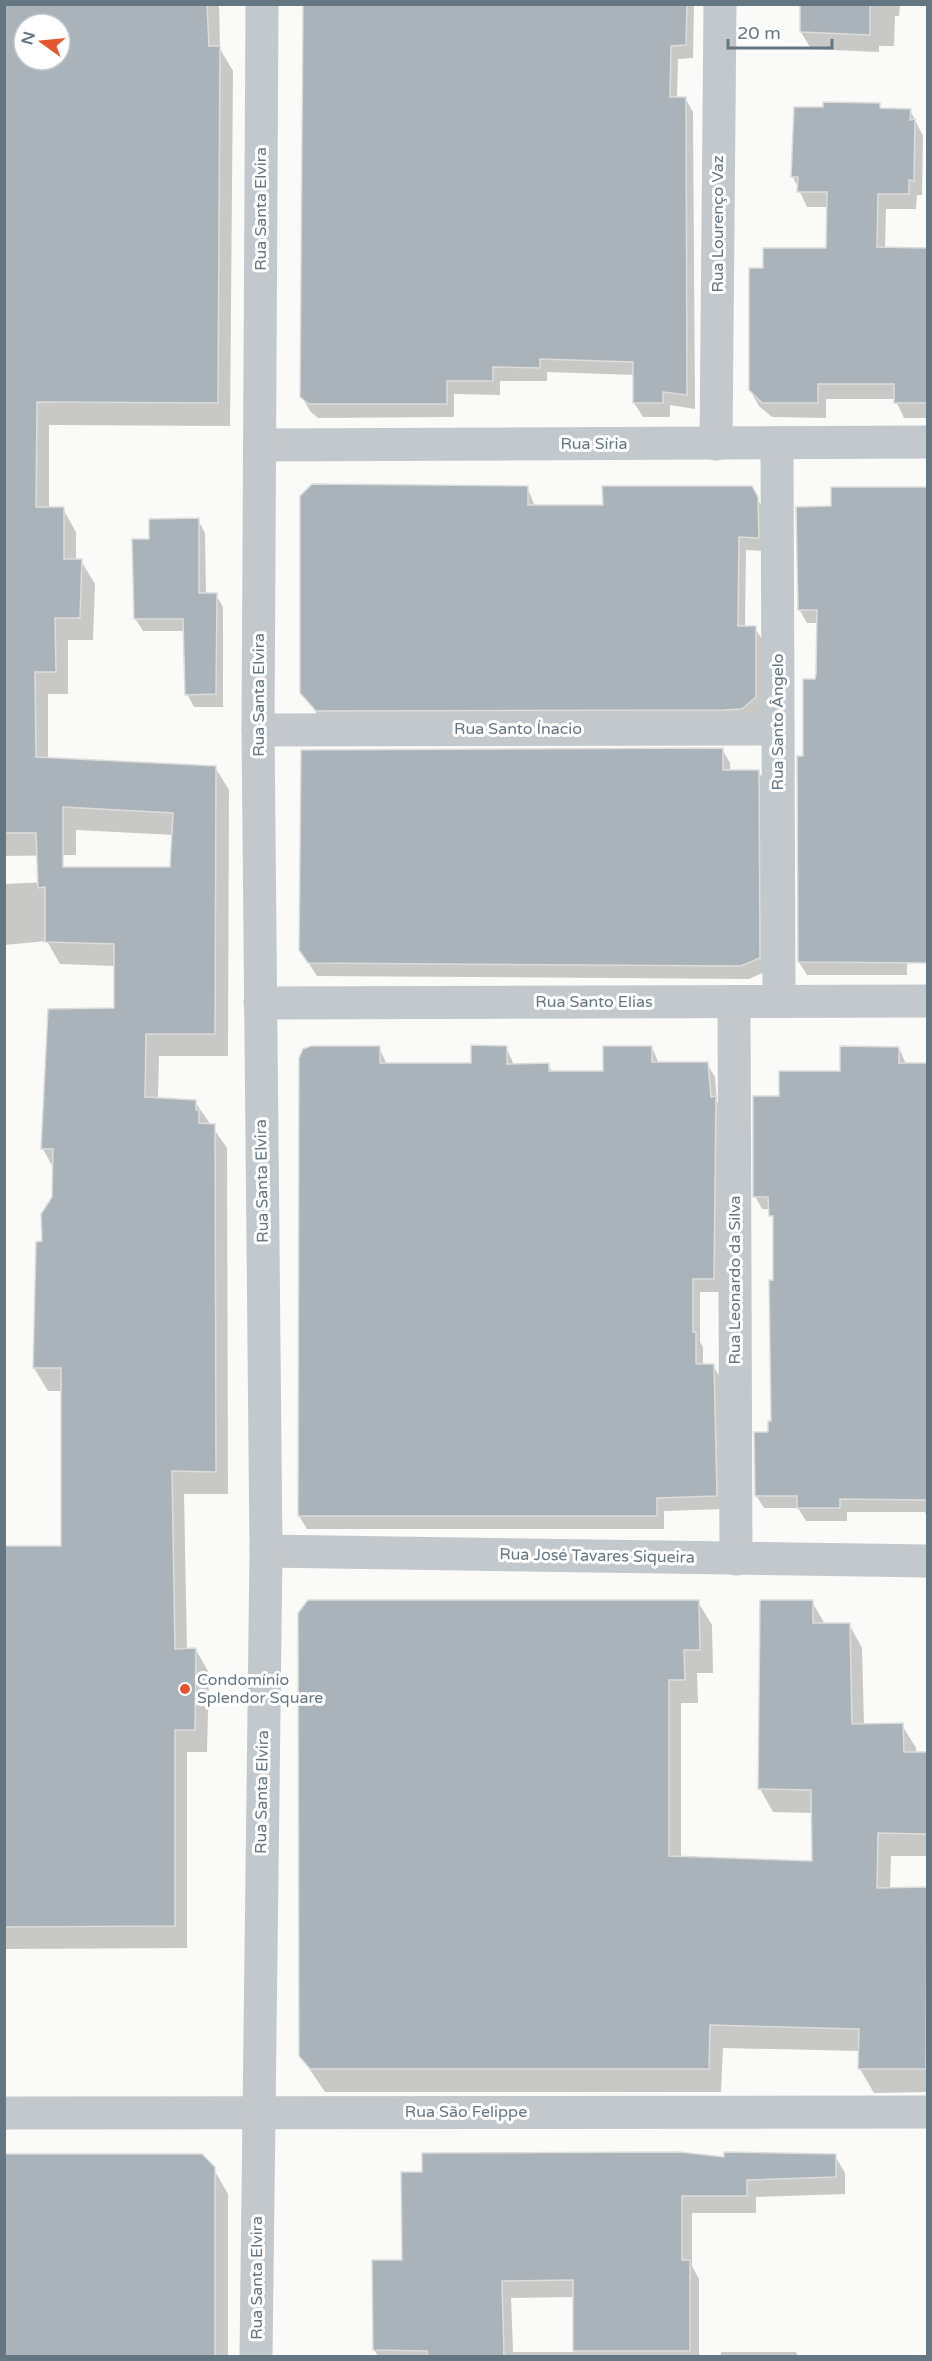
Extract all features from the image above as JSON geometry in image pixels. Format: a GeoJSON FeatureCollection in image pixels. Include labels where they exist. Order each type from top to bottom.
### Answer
{"type":"FeatureCollection","features":[{"type":"Feature","properties":{"kind":"street","name":"Rua Santa Elvira"},"geometry":{"type":"LineString","coordinates":[[256,2356],[266,1551],[258,730],[262,4]]}},
{"type":"Feature","properties":{"kind":"street","name":"Rua Lourenço Vaz"},"geometry":{"type":"LineString","coordinates":[[716,444],[720,4]]}},
{"type":"Feature","properties":{"kind":"street","name":"Rua Síria"},"geometry":{"type":"LineString","coordinates":[[261,445],[927,442]]}},
{"type":"Feature","properties":{"kind":"street","name":"Rua Santo Ângelo"},"geometry":{"type":"LineString","coordinates":[[777,443],[779,1001]]}},
{"type":"Feature","properties":{"kind":"street","name":"Rua Santo Ínacio"},"geometry":{"type":"LineString","coordinates":[[258,730],[778,729]]}},
{"type":"Feature","properties":{"kind":"street","name":"Rua Santo Elias"},"geometry":{"type":"LineString","coordinates":[[260,1003],[927,1001]]}},
{"type":"Feature","properties":{"kind":"street","name":"Rua Leonardo da Silva"},"geometry":{"type":"LineString","coordinates":[[734,1002],[736,1559]]}},
{"type":"Feature","properties":{"kind":"street","name":"Rua José Tavares Siqueira"},"geometry":{"type":"LineString","coordinates":[[266,1551],[927,1561]]}},
{"type":"Feature","properties":{"kind":"street","name":"Rua São Felippe"},"geometry":{"type":"LineString","coordinates":[[4,2113],[927,2112]]}},
{"type":"Feature","properties":{"kind":"building"},"geometry":{"type":"Polygon","coordinates":[[[4,4],[207,4],[209,46],[220,46],[218,403],[37,402],[36,507],[64,507],[64,559],[82,559],[80,618],[55,618],[56,672],[35,672],[36,757],[216,766],[215,1034],[146,1034],[145,1097],[196,1100],[199,1123],[215,1124],[216,1472],[172,1471],[175,1649],[196,1648],[195,1730],[175,1730],[175,1926],[4,1927],[4,1546],[61,1546],[61,1368],[33,1368],[36,1242],[42,1241],[41,1214],[52,1197],[53,1149],[41,1149],[48,1009],[114,1008],[114,944],[45,942],[45,887],[38,888],[36,833],[4,833],[4,4]],[[63,807],[63,867],[170,867],[173,813],[63,807]]]}},
{"type":"Feature","properties":{"kind":"building"},"geometry":{"type":"Polygon","coordinates":[[[303,4],[687,4],[686,45],[671,46],[670,97],[686,97],[687,395],[663,392],[663,403],[633,403],[633,362],[540,359],[540,368],[493,367],[493,381],[447,381],[447,404],[309,404],[300,397],[303,4]]]}},
{"type":"Feature","properties":{"kind":"building"},"geometry":{"type":"Polygon","coordinates":[[[800,4],[870,4],[870,35],[800,32],[800,4]]]}},
{"type":"Feature","properties":{"kind":"building"},"geometry":{"type":"Polygon","coordinates":[[[823,102],[880,103],[880,108],[911,109],[910,120],[915,119],[914,181],[909,180],[909,194],[878,194],[877,247],[927,248],[927,403],[894,403],[894,384],[818,384],[818,403],[762,403],[749,390],[749,268],[763,268],[763,248],[826,248],[827,192],[797,192],[798,177],[791,177],[794,107],[823,107],[823,102]]]}},
{"type":"Feature","properties":{"kind":"building"},"geometry":{"type":"Polygon","coordinates":[[[312,484],[528,486],[528,505],[603,505],[602,486],[752,486],[758,497],[759,538],[739,537],[738,626],[756,626],[756,697],[742,709],[724,710],[316,711],[300,693],[300,496],[312,484]]]}},
{"type":"Feature","properties":{"kind":"building"},"geometry":{"type":"Polygon","coordinates":[[[831,487],[927,487],[927,963],[798,962],[797,756],[803,756],[803,679],[815,679],[816,674],[817,610],[798,610],[796,507],[831,506],[831,487]]]}},
{"type":"Feature","properties":{"kind":"building"},"geometry":{"type":"Polygon","coordinates":[[[199,518],[199,593],[217,593],[216,694],[185,695],[183,619],[134,619],[132,539],[149,539],[149,519],[199,518]]]}},
{"type":"Feature","properties":{"kind":"building"},"geometry":{"type":"Polygon","coordinates":[[[723,748],[723,770],[759,770],[760,958],[741,966],[308,963],[299,950],[301,750],[723,748]]]}},
{"type":"Feature","properties":{"kind":"building"},"geometry":{"type":"Polygon","coordinates":[[[471,1045],[507,1046],[507,1064],[549,1063],[549,1071],[603,1071],[603,1046],[652,1046],[652,1062],[708,1062],[711,1097],[716,1096],[714,1279],[693,1279],[693,1332],[696,1332],[696,1364],[714,1364],[717,1496],[657,1498],[657,1516],[298,1516],[299,1058],[303,1049],[311,1046],[380,1046],[380,1063],[471,1063],[471,1045]]]}},
{"type":"Feature","properties":{"kind":"building"},"geometry":{"type":"Polygon","coordinates":[[[840,1046],[899,1047],[899,1063],[927,1063],[927,1500],[840,1499],[840,1508],[797,1508],[797,1496],[755,1496],[754,1432],[768,1432],[768,1421],[771,1421],[769,1280],[773,1280],[773,1216],[769,1216],[768,1197],[753,1197],[753,1096],[779,1096],[779,1071],[840,1071],[840,1046]]]}},
{"type":"Feature","properties":{"kind":"building"},"geometry":{"type":"Polygon","coordinates":[[[308,1600],[699,1600],[700,1650],[684,1650],[685,1680],[669,1680],[669,1856],[812,1861],[811,1790],[758,1789],[760,1600],[813,1600],[813,1623],[850,1623],[852,1724],[903,1723],[904,1752],[927,1752],[927,1834],[878,1833],[877,1888],[927,1887],[926,2069],[858,2069],[859,2029],[710,2025],[709,2069],[310,2069],[299,2056],[298,1613],[308,1600]]]}},
{"type":"Feature","properties":{"kind":"building"},"geometry":{"type":"Polygon","coordinates":[[[679,2152],[724,2157],[724,2152],[836,2154],[836,2177],[747,2180],[747,2196],[682,2196],[682,2260],[690,2260],[690,2351],[573,2351],[573,2280],[502,2281],[504,2356],[427,2356],[427,2351],[373,2350],[372,2260],[402,2260],[401,2172],[422,2172],[422,2153],[679,2152]]]}},
{"type":"Feature","properties":{"kind":"building"},"geometry":{"type":"Polygon","coordinates":[[[4,2154],[202,2154],[215,2167],[215,2356],[4,2356],[4,2154]]]}},
{"type":"Feature","properties":{"kind":"place","name":"Condomínio Splendor Square"},"geometry":{"type":"Point","coordinates":[185,1689]}}]}
